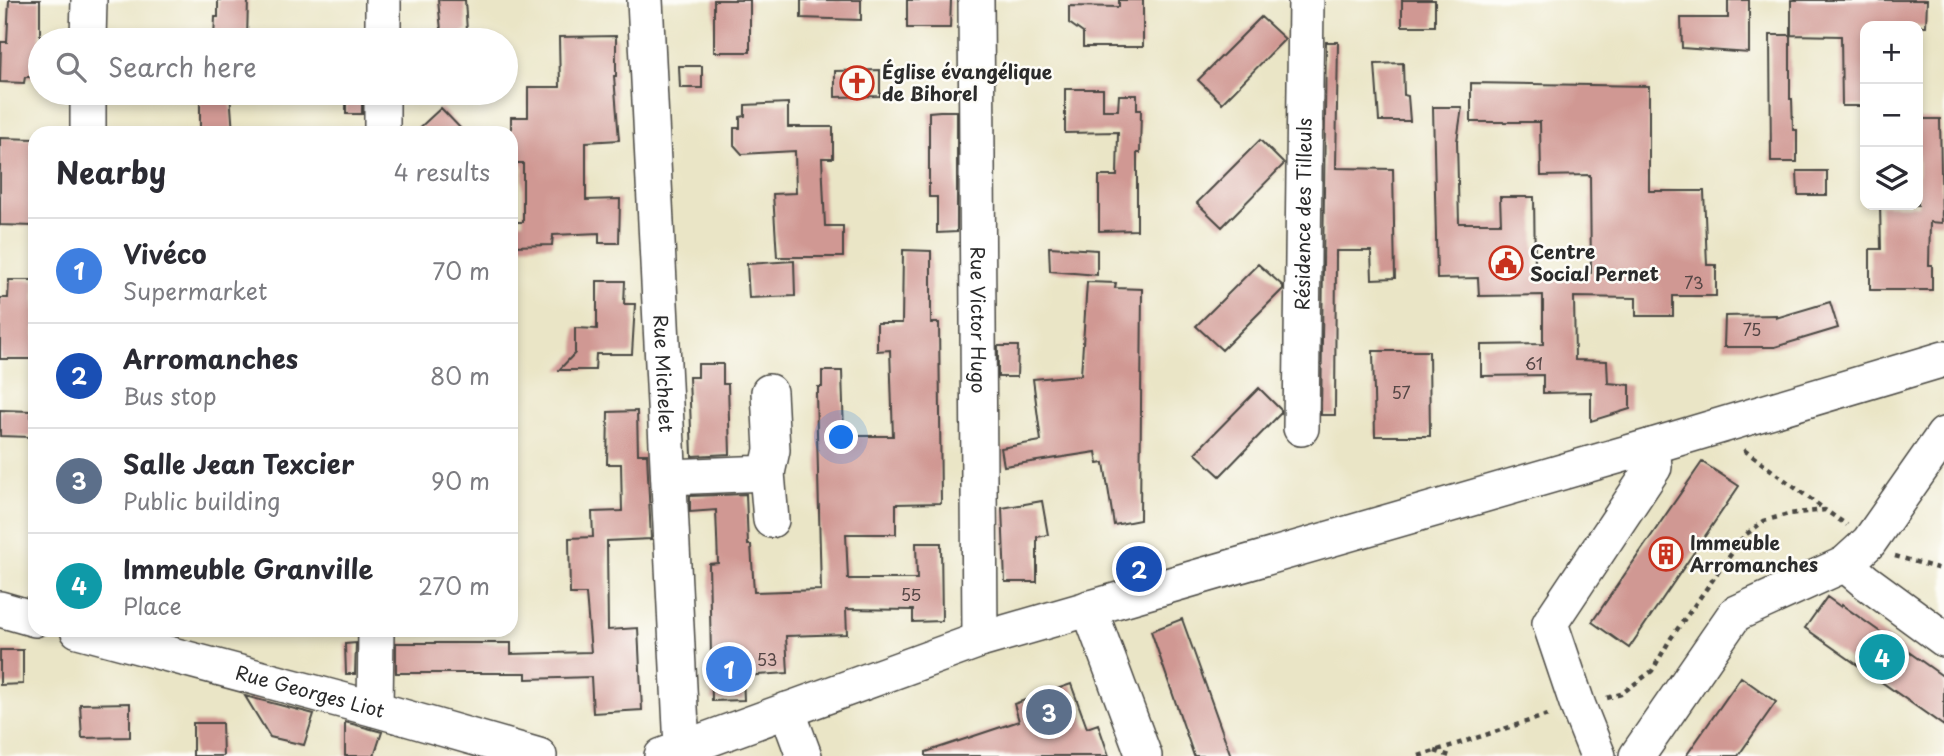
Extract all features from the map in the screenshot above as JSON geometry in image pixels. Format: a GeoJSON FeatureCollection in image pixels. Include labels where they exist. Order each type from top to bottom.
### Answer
{"type":"FeatureCollection","features":[{"type":"Feature","properties":{"kind":"street"},"geometry":{"type":"LineString","coordinates":[[88,28],[89,0]]}},
{"type":"Feature","properties":{"kind":"street"},"geometry":{"type":"LineString","coordinates":[[383,0],[383,28]]}},
{"type":"Feature","properties":{"kind":"street","name":"Rue Michelet"},"geometry":{"type":"LineString","coordinates":[[645,0],[668,477],[672,752]]}},
{"type":"Feature","properties":{"kind":"street","name":"Rue Victor Hugo"},"geometry":{"type":"LineString","coordinates":[[975,0],[980,640]]}},
{"type":"Feature","properties":{"kind":"street","name":"Résidence des Tilleuls"},"geometry":{"type":"LineString","coordinates":[[1301,428],[1306,0]]}},
{"type":"Feature","properties":{"kind":"street"},"geometry":{"type":"LineString","coordinates":[[88,105],[88,126]]}},
{"type":"Feature","properties":{"kind":"street"},"geometry":{"type":"LineString","coordinates":[[382,105],[382,126]]}},
{"type":"Feature","properties":{"kind":"street"},"geometry":{"type":"LineString","coordinates":[[672,752],[980,640],[1944,359]]}},
{"type":"Feature","properties":{"kind":"street"},"geometry":{"type":"LineString","coordinates":[[769,392],[772,450],[766,473],[771,520]]}},
{"type":"Feature","properties":{"kind":"street"},"geometry":{"type":"LineString","coordinates":[[1637,756],[1735,614],[1857,553],[1944,435]]}},
{"type":"Feature","properties":{"kind":"street"},"geometry":{"type":"LineString","coordinates":[[1598,756],[1550,623],[1654,467],[1652,446]]}},
{"type":"Feature","properties":{"kind":"street"},"geometry":{"type":"LineString","coordinates":[[668,477],[766,473]]}},
{"type":"Feature","properties":{"kind":"street"},"geometry":{"type":"LineString","coordinates":[[1857,553],[1865,582],[1944,639]]}},
{"type":"Feature","properties":{"kind":"street"},"geometry":{"type":"LineString","coordinates":[[1089,608],[1144,756]]}},
{"type":"Feature","properties":{"kind":"street"},"geometry":{"type":"LineString","coordinates":[[0,609],[28,617]]}},
{"type":"Feature","properties":{"kind":"street","name":"Rue Georges Liot"},"geometry":{"type":"LineString","coordinates":[[105,637],[539,756]]}},
{"type":"Feature","properties":{"kind":"street"},"geometry":{"type":"LineString","coordinates":[[375,709],[376,637]]}},
{"type":"Feature","properties":{"kind":"street"},"geometry":{"type":"LineString","coordinates":[[786,710],[804,756]]}},
{"type":"Feature","properties":{"kind":"path"},"geometry":{"type":"LineString","coordinates":[[1713,428],[1825,510],[1857,553],[1888,554],[1944,570]]}},
{"type":"Feature","properties":{"kind":"path"},"geometry":{"type":"LineString","coordinates":[[1419,756],[1621,694],[1652,671],[1671,638],[1744,536],[1764,522],[1788,514],[1825,510]]}},
{"type":"Feature","properties":{"kind":"path"},"geometry":{"type":"LineString","coordinates":[[1434,751],[1450,756]]}},
{"type":"Feature","properties":{"kind":"building"},"geometry":{"type":"Polygon","coordinates":[[[9,0],[40,0],[40,28],[28,28],[28,77],[25,77],[24,83],[0,82],[1,42],[7,42],[9,0]]]}},
{"type":"Feature","properties":{"kind":"building"},"geometry":{"type":"Polygon","coordinates":[[[218,0],[248,0],[247,28],[215,28],[215,17],[218,17],[218,0]]]}},
{"type":"Feature","properties":{"kind":"building"},"geometry":{"type":"Polygon","coordinates":[[[438,0],[465,0],[467,28],[441,28],[438,0]]]}},
{"type":"Feature","properties":{"kind":"building"},"geometry":{"type":"Polygon","coordinates":[[[714,0],[750,0],[750,52],[714,52],[714,0]]]}},
{"type":"Feature","properties":{"kind":"building"},"geometry":{"type":"Polygon","coordinates":[[[801,0],[861,0],[861,20],[801,18],[801,0]]]}},
{"type":"Feature","properties":{"kind":"building"},"geometry":{"type":"Polygon","coordinates":[[[907,0],[951,0],[950,28],[907,28],[907,0]]]}},
{"type":"Feature","properties":{"kind":"building"},"geometry":{"type":"Polygon","coordinates":[[[1119,0],[1143,0],[1143,47],[1083,47],[1083,33],[1069,23],[1069,6],[1119,7],[1119,0]]]}},
{"type":"Feature","properties":{"kind":"building"},"geometry":{"type":"Polygon","coordinates":[[[1402,0],[1435,0],[1435,26],[1402,26],[1402,0]]]}},
{"type":"Feature","properties":{"kind":"building"},"geometry":{"type":"Polygon","coordinates":[[[1728,0],[1749,0],[1749,53],[1682,48],[1681,18],[1728,18],[1728,0]]]}},
{"type":"Feature","properties":{"kind":"building"},"geometry":{"type":"Polygon","coordinates":[[[1791,0],[1927,0],[1926,26],[1923,26],[1923,21],[1860,21],[1860,106],[1842,106],[1841,36],[1791,35],[1791,0]]]}},
{"type":"Feature","properties":{"kind":"building"},"geometry":{"type":"Polygon","coordinates":[[[1261,17],[1285,39],[1222,103],[1198,80],[1261,17]]]}},
{"type":"Feature","properties":{"kind":"building"},"geometry":{"type":"Polygon","coordinates":[[[1770,35],[1790,35],[1790,99],[1793,130],[1797,130],[1797,162],[1771,162],[1770,35]]]}},
{"type":"Feature","properties":{"kind":"building"},"geometry":{"type":"Polygon","coordinates":[[[616,36],[614,76],[619,140],[586,142],[586,200],[620,199],[619,243],[599,243],[599,233],[553,235],[552,245],[518,246],[518,222],[523,222],[523,163],[518,163],[518,126],[511,126],[511,117],[528,117],[528,87],[560,87],[559,37],[616,36]]]}},
{"type":"Feature","properties":{"kind":"building"},"geometry":{"type":"Polygon","coordinates":[[[1326,42],[1338,42],[1336,168],[1393,169],[1395,278],[1372,279],[1371,251],[1336,251],[1335,415],[1321,415],[1326,42]]]}},
{"type":"Feature","properties":{"kind":"building"},"geometry":{"type":"Polygon","coordinates":[[[1403,63],[1404,95],[1408,96],[1410,121],[1379,121],[1375,64],[1403,63]]]}},
{"type":"Feature","properties":{"kind":"building"},"geometry":{"type":"Polygon","coordinates":[[[679,66],[702,66],[702,88],[680,88],[679,66]]]}},
{"type":"Feature","properties":{"kind":"building","name":"Église évangélique de Bihorel"},"geometry":{"type":"Polygon","coordinates":[[[880,70],[880,96],[835,97],[835,71],[880,70]]]}},
{"type":"Feature","properties":{"kind":"building"},"geometry":{"type":"Polygon","coordinates":[[[1471,83],[1649,86],[1649,191],[1704,191],[1707,265],[1716,265],[1716,296],[1673,296],[1673,316],[1636,316],[1636,298],[1574,297],[1575,360],[1607,361],[1608,383],[1630,385],[1630,409],[1591,421],[1591,392],[1543,393],[1543,375],[1481,376],[1481,345],[1543,344],[1543,295],[1479,296],[1478,278],[1437,279],[1433,107],[1462,107],[1457,141],[1459,223],[1501,223],[1500,197],[1534,197],[1535,268],[1551,274],[1591,273],[1590,175],[1541,176],[1540,122],[1471,122],[1471,83]]]}},
{"type":"Feature","properties":{"kind":"building"},"geometry":{"type":"Polygon","coordinates":[[[1065,89],[1103,89],[1103,110],[1118,110],[1119,95],[1137,95],[1137,110],[1141,110],[1140,153],[1137,153],[1137,230],[1099,231],[1099,176],[1117,176],[1118,132],[1065,133],[1065,89]]]}},
{"type":"Feature","properties":{"kind":"building"},"geometry":{"type":"Polygon","coordinates":[[[788,103],[788,127],[833,127],[833,158],[822,158],[825,226],[843,226],[843,257],[777,257],[773,194],[796,193],[795,151],[742,154],[734,145],[734,128],[740,128],[740,117],[745,116],[745,105],[788,103]]]}},
{"type":"Feature","properties":{"kind":"building"},"geometry":{"type":"Polygon","coordinates":[[[200,105],[231,105],[232,126],[200,126],[200,105]]]}},
{"type":"Feature","properties":{"kind":"building"},"geometry":{"type":"Polygon","coordinates":[[[346,105],[362,105],[362,114],[346,114],[346,105]]]}},
{"type":"Feature","properties":{"kind":"building"},"geometry":{"type":"Polygon","coordinates":[[[441,108],[458,126],[422,126],[441,108]]]}},
{"type":"Feature","properties":{"kind":"building"},"geometry":{"type":"Polygon","coordinates":[[[957,111],[957,232],[937,233],[937,197],[929,197],[929,112],[957,111]]]}},
{"type":"Feature","properties":{"kind":"building"},"geometry":{"type":"Polygon","coordinates":[[[1923,119],[1940,119],[1942,223],[1930,222],[1929,265],[1932,265],[1932,290],[1870,290],[1870,249],[1881,249],[1880,210],[1923,210],[1923,119]]]}},
{"type":"Feature","properties":{"kind":"building"},"geometry":{"type":"Polygon","coordinates":[[[0,138],[28,139],[28,226],[0,225],[0,138]]]}},
{"type":"Feature","properties":{"kind":"building"},"geometry":{"type":"Polygon","coordinates":[[[1260,140],[1284,164],[1222,227],[1197,203],[1260,140]]]}},
{"type":"Feature","properties":{"kind":"building"},"geometry":{"type":"Polygon","coordinates":[[[1797,171],[1827,171],[1827,195],[1798,195],[1797,171]]]}},
{"type":"Feature","properties":{"kind":"building"},"geometry":{"type":"Polygon","coordinates":[[[1049,247],[1097,250],[1097,275],[1050,271],[1049,247]]]}},
{"type":"Feature","properties":{"kind":"building"},"geometry":{"type":"Polygon","coordinates":[[[903,250],[931,251],[931,323],[939,323],[941,503],[896,504],[896,534],[846,534],[848,579],[917,579],[916,543],[941,543],[942,621],[913,622],[913,610],[846,609],[847,634],[786,636],[788,673],[743,676],[744,700],[712,701],[709,564],[718,563],[716,510],[690,512],[690,496],[746,494],[748,545],[751,545],[754,592],[821,590],[816,393],[818,387],[822,387],[822,371],[842,371],[844,436],[893,436],[890,350],[877,351],[877,323],[902,323],[903,250]]]}},
{"type":"Feature","properties":{"kind":"building"},"geometry":{"type":"Polygon","coordinates":[[[794,261],[795,296],[749,298],[747,264],[794,261]]]}},
{"type":"Feature","properties":{"kind":"building"},"geometry":{"type":"Polygon","coordinates":[[[1258,264],[1283,286],[1283,289],[1222,350],[1196,326],[1258,264]]]}},
{"type":"Feature","properties":{"kind":"building"},"geometry":{"type":"Polygon","coordinates":[[[9,280],[28,280],[28,359],[0,359],[0,298],[8,298],[9,280]]]}},
{"type":"Feature","properties":{"kind":"building"},"geometry":{"type":"Polygon","coordinates":[[[597,281],[625,281],[624,304],[635,304],[632,354],[596,354],[595,370],[559,370],[575,353],[575,328],[597,329],[597,281]]]}},
{"type":"Feature","properties":{"kind":"building"},"geometry":{"type":"Polygon","coordinates":[[[1087,282],[1116,283],[1115,288],[1142,289],[1140,520],[1114,525],[1104,463],[1098,464],[1096,452],[1004,466],[1001,448],[1041,441],[1033,379],[1081,375],[1087,282]]]}},
{"type":"Feature","properties":{"kind":"building"},"geometry":{"type":"Polygon","coordinates":[[[1830,302],[1838,328],[1775,347],[1724,347],[1725,316],[1776,315],[1776,318],[1830,302]]]}},
{"type":"Feature","properties":{"kind":"building"},"geometry":{"type":"Polygon","coordinates":[[[998,346],[1018,346],[1017,377],[998,377],[998,346]]]}},
{"type":"Feature","properties":{"kind":"building"},"geometry":{"type":"Polygon","coordinates":[[[1373,351],[1429,351],[1430,436],[1375,436],[1373,351]]]}},
{"type":"Feature","properties":{"kind":"building"},"geometry":{"type":"Polygon","coordinates":[[[698,364],[723,364],[723,384],[728,384],[730,454],[692,456],[689,377],[698,377],[698,364]]]}},
{"type":"Feature","properties":{"kind":"building"},"geometry":{"type":"Polygon","coordinates":[[[1259,388],[1281,413],[1220,476],[1195,453],[1259,388]]]}},
{"type":"Feature","properties":{"kind":"building"},"geometry":{"type":"Polygon","coordinates":[[[0,410],[28,411],[28,437],[0,436],[0,410]]]}},
{"type":"Feature","properties":{"kind":"building"},"geometry":{"type":"Polygon","coordinates":[[[637,411],[638,454],[647,454],[651,539],[607,541],[608,630],[638,628],[642,710],[593,713],[591,677],[526,679],[526,673],[396,673],[396,643],[511,643],[511,654],[591,652],[586,594],[570,594],[569,538],[593,537],[592,512],[622,511],[621,464],[607,464],[608,412],[637,411]]]}},
{"type":"Feature","properties":{"kind":"building","name":"Immeuble Arromanches"},"geometry":{"type":"Polygon","coordinates":[[[1702,462],[1739,486],[1629,648],[1592,622],[1702,462]]]}},
{"type":"Feature","properties":{"kind":"building"},"geometry":{"type":"Polygon","coordinates":[[[1042,501],[1048,535],[1037,537],[1037,582],[1005,582],[1002,508],[1042,501]]]}},
{"type":"Feature","properties":{"kind":"building"},"geometry":{"type":"Polygon","coordinates":[[[1827,597],[1944,677],[1944,726],[1805,628],[1827,597]]]}},
{"type":"Feature","properties":{"kind":"building"},"geometry":{"type":"Polygon","coordinates":[[[1182,619],[1231,756],[1194,756],[1151,631],[1182,619]]]}},
{"type":"Feature","properties":{"kind":"building"},"geometry":{"type":"Polygon","coordinates":[[[356,643],[355,674],[346,674],[345,644],[356,643]]]}},
{"type":"Feature","properties":{"kind":"building"},"geometry":{"type":"Polygon","coordinates":[[[0,650],[23,650],[23,684],[0,685],[0,650]]]}},
{"type":"Feature","properties":{"kind":"building"},"geometry":{"type":"Polygon","coordinates":[[[1741,677],[1776,702],[1738,756],[1686,756],[1741,677]]]}},
{"type":"Feature","properties":{"kind":"building"},"geometry":{"type":"Polygon","coordinates":[[[1071,684],[1087,728],[1098,724],[1109,756],[926,756],[926,752],[1019,721],[1014,704],[1071,684]]]}},
{"type":"Feature","properties":{"kind":"building"},"geometry":{"type":"Polygon","coordinates":[[[245,696],[314,714],[304,745],[270,737],[245,696]]]}},
{"type":"Feature","properties":{"kind":"building"},"geometry":{"type":"Polygon","coordinates":[[[130,703],[130,737],[82,738],[80,704],[130,703]]]}},
{"type":"Feature","properties":{"kind":"building"},"geometry":{"type":"Polygon","coordinates":[[[345,722],[382,732],[374,756],[345,756],[345,722]]]}},
{"type":"Feature","properties":{"kind":"building"},"geometry":{"type":"Polygon","coordinates":[[[193,723],[222,723],[223,756],[193,756],[193,723]]]}},
{"type":"Feature","properties":{"kind":"place","name":"Église évangélique de Bihorel"},"geometry":{"type":"Point","coordinates":[857,83]}},
{"type":"Feature","properties":{"kind":"place","name":"Centre Social Pernet"},"geometry":{"type":"Point","coordinates":[1506,263]}},
{"type":"Feature","properties":{"kind":"place","name":"Immeuble Arromanches"},"geometry":{"type":"Point","coordinates":[1666,554]}},
{"type":"Feature","properties":{"kind":"place","name":"Arromanches"},"geometry":{"type":"Point","coordinates":[1139,569]}},
{"type":"Feature","properties":{"kind":"place","name":"Immeuble Granville"},"geometry":{"type":"Point","coordinates":[1882,657]}},
{"type":"Feature","properties":{"kind":"place","name":"Vivéco"},"geometry":{"type":"Point","coordinates":[729,669]}},
{"type":"Feature","properties":{"kind":"place","name":"Salle Jean Texcier"},"geometry":{"type":"Point","coordinates":[1049,712]}}]}
